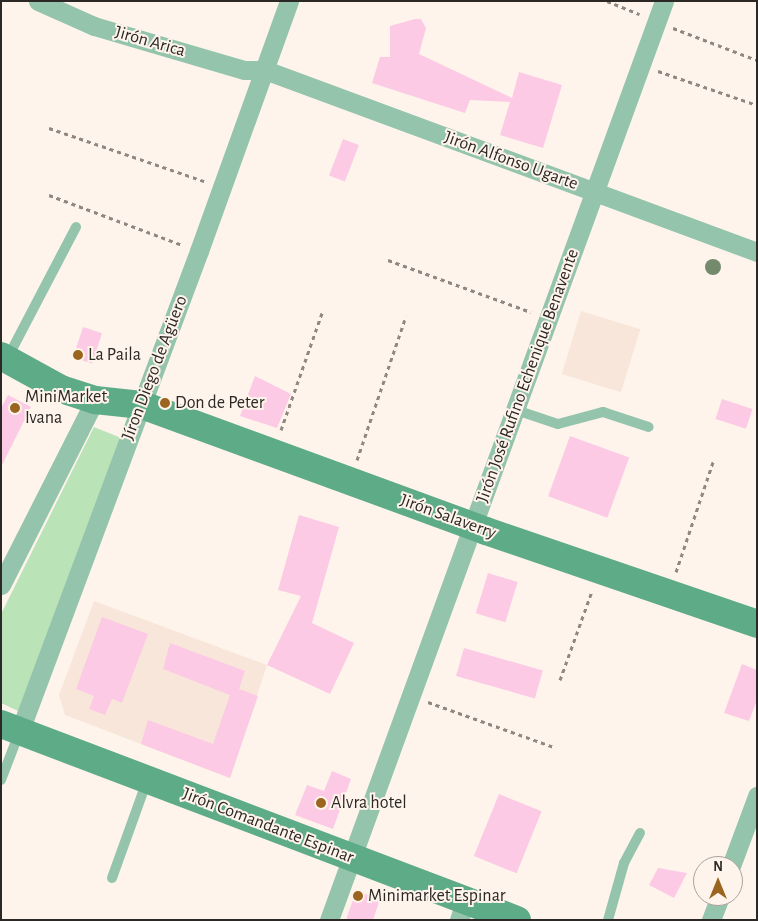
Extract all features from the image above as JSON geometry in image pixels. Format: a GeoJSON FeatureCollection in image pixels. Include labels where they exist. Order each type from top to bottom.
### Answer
{"type":"FeatureCollection","features":[{"type":"Feature","properties":{"kind":"main road","name":"Jirón Salaverry"},"geometry":{"type":"LineString","coordinates":[[4,358],[61,389],[95,400],[142,405],[473,526],[757,624]]}},
{"type":"Feature","properties":{"kind":"main road","name":"Jirón Comandante Espinar"},"geometry":{"type":"LineString","coordinates":[[10,728],[351,858],[462,910],[517,920]]}},
{"type":"Feature","properties":{"kind":"street","name":"Jirón Arica"},"geometry":{"type":"LineString","coordinates":[[38,1],[94,26],[244,70],[265,70]]}},
{"type":"Feature","properties":{"kind":"street","name":"Jíron Diego de Agüero"},"geometry":{"type":"LineString","coordinates":[[10,728],[142,405],[223,187],[289,1]]}},
{"type":"Feature","properties":{"kind":"street","name":"Jirón José Rufino Echenique Benavente"},"geometry":{"type":"LineString","coordinates":[[329,920],[596,193],[664,1]]}},
{"type":"Feature","properties":{"kind":"street","name":"Jirón Alfonso Ugarte"},"geometry":{"type":"LineString","coordinates":[[265,70],[757,252]]}},
{"type":"Feature","properties":{"kind":"street"},"geometry":{"type":"LineString","coordinates":[[1,585],[95,400]]}},
{"type":"Feature","properties":{"kind":"street"},"geometry":{"type":"LineString","coordinates":[[735,856],[757,796]]}},
{"type":"Feature","properties":{"kind":"street"},"geometry":{"type":"LineString","coordinates":[[711,920],[716,906]]}},
{"type":"Feature","properties":{"kind":"lane"},"geometry":{"type":"LineString","coordinates":[[4,358],[49,284],[76,227]]}},
{"type":"Feature","properties":{"kind":"lane"},"geometry":{"type":"LineString","coordinates":[[516,410],[558,424],[603,412],[649,427]]}},
{"type":"Feature","properties":{"kind":"lane"},"geometry":{"type":"LineString","coordinates":[[1,780],[10,728]]}},
{"type":"Feature","properties":{"kind":"lane"},"geometry":{"type":"LineString","coordinates":[[112,878],[147,780]]}},
{"type":"Feature","properties":{"kind":"lane"},"geometry":{"type":"LineString","coordinates":[[608,920],[624,863],[640,834]]}},
{"type":"Feature","properties":{"kind":"path"},"geometry":{"type":"LineString","coordinates":[[607,1],[757,60]]}},
{"type":"Feature","properties":{"kind":"path"},"geometry":{"type":"LineString","coordinates":[[642,66],[757,105]]}},
{"type":"Feature","properties":{"kind":"path"},"geometry":{"type":"LineString","coordinates":[[49,128],[223,187]]}},
{"type":"Feature","properties":{"kind":"path"},"geometry":{"type":"LineString","coordinates":[[49,195],[199,251]]}},
{"type":"Feature","properties":{"kind":"path"},"geometry":{"type":"LineString","coordinates":[[388,260],[550,319]]}},
{"type":"Feature","properties":{"kind":"path"},"geometry":{"type":"LineString","coordinates":[[273,453],[322,313]]}},
{"type":"Feature","properties":{"kind":"path"},"geometry":{"type":"LineString","coordinates":[[349,481],[406,316]]}},
{"type":"Feature","properties":{"kind":"path"},"geometry":{"type":"LineString","coordinates":[[669,594],[714,459]]}},
{"type":"Feature","properties":{"kind":"path"},"geometry":{"type":"LineString","coordinates":[[560,680],[602,571]]}},
{"type":"Feature","properties":{"kind":"path"},"geometry":{"type":"LineString","coordinates":[[411,696],[554,747]]}},
{"type":"Feature","properties":{"kind":"shaded area"},"geometry":{"type":"Polygon","coordinates":[[[581,311],[640,329],[621,392],[562,374],[581,311]]]}},
{"type":"Feature","properties":{"kind":"shaded area"},"geometry":{"type":"Polygon","coordinates":[[[94,601],[267,665],[230,778],[65,715],[59,695],[94,601]]]}},
{"type":"Feature","properties":{"kind":"green space"},"geometry":{"type":"Polygon","coordinates":[[[94,427],[124,439],[18,711],[1,703],[1,614],[94,427]]]}},
{"type":"Feature","properties":{"kind":"building"},"geometry":{"type":"Polygon","coordinates":[[[421,19],[426,28],[419,54],[512,98],[519,72],[562,85],[543,148],[500,135],[510,102],[470,100],[465,113],[372,83],[380,57],[390,57],[390,26],[421,19]]]}},
{"type":"Feature","properties":{"kind":"building"},"geometry":{"type":"Polygon","coordinates":[[[343,139],[359,145],[345,182],[329,175],[343,139]]]}},
{"type":"Feature","properties":{"kind":"building"},"geometry":{"type":"Polygon","coordinates":[[[83,327],[102,333],[92,364],[73,357],[83,327]]]}},
{"type":"Feature","properties":{"kind":"building"},"geometry":{"type":"Polygon","coordinates":[[[255,376],[291,394],[277,428],[240,416],[255,376]]]}},
{"type":"Feature","properties":{"kind":"building"},"geometry":{"type":"Polygon","coordinates":[[[8,395],[31,407],[1,467],[1,408],[8,395]]]}},
{"type":"Feature","properties":{"kind":"building"},"geometry":{"type":"Polygon","coordinates":[[[722,399],[752,409],[746,429],[716,419],[722,399]]]}},
{"type":"Feature","properties":{"kind":"building"},"geometry":{"type":"Polygon","coordinates":[[[570,436],[629,458],[607,518],[548,496],[570,436]]]}},
{"type":"Feature","properties":{"kind":"building"},"geometry":{"type":"Polygon","coordinates":[[[299,515],[339,527],[312,623],[354,643],[330,694],[267,665],[301,596],[278,590],[299,515]]]}},
{"type":"Feature","properties":{"kind":"building"},"geometry":{"type":"Polygon","coordinates":[[[488,573],[518,582],[505,622],[476,613],[488,573]]]}},
{"type":"Feature","properties":{"kind":"building"},"geometry":{"type":"Polygon","coordinates":[[[102,617],[148,634],[122,703],[112,699],[105,715],[89,709],[94,696],[76,689],[102,617]]]}},
{"type":"Feature","properties":{"kind":"building"},"geometry":{"type":"Polygon","coordinates":[[[170,643],[245,671],[239,689],[258,696],[230,778],[141,744],[148,720],[213,744],[230,695],[163,669],[170,643]]]}},
{"type":"Feature","properties":{"kind":"building"},"geometry":{"type":"Polygon","coordinates":[[[464,648],[543,671],[535,698],[456,676],[464,648]]]}},
{"type":"Feature","properties":{"kind":"building"},"geometry":{"type":"Polygon","coordinates":[[[742,664],[757,670],[757,700],[749,721],[724,713],[742,664]]]}},
{"type":"Feature","properties":{"kind":"building","name":"Alvra hotel"},"geometry":{"type":"Polygon","coordinates":[[[332,771],[351,779],[333,829],[295,815],[307,785],[324,791],[332,771]]]}},
{"type":"Feature","properties":{"kind":"building"},"geometry":{"type":"Polygon","coordinates":[[[499,794],[542,811],[517,873],[474,856],[499,794]]]}},
{"type":"Feature","properties":{"kind":"building"},"geometry":{"type":"Polygon","coordinates":[[[658,868],[687,873],[674,898],[649,885],[658,868]]]}},
{"type":"Feature","properties":{"kind":"building"},"geometry":{"type":"Polygon","coordinates":[[[356,891],[380,899],[373,920],[346,920],[356,891]]]}},
{"type":"Feature","properties":{"kind":"place","name":"La Paila"},"geometry":{"type":"Point","coordinates":[78,355]}},
{"type":"Feature","properties":{"kind":"place","name":"Don de Peter"},"geometry":{"type":"Point","coordinates":[165,403]}},
{"type":"Feature","properties":{"kind":"place","name":"MiniMarket Ivana"},"geometry":{"type":"Point","coordinates":[15,408]}},
{"type":"Feature","properties":{"kind":"place","name":"Alvra hotel"},"geometry":{"type":"Point","coordinates":[321,803]}},
{"type":"Feature","properties":{"kind":"place","name":"Minimarket Espinar"},"geometry":{"type":"Point","coordinates":[358,896]}}]}
